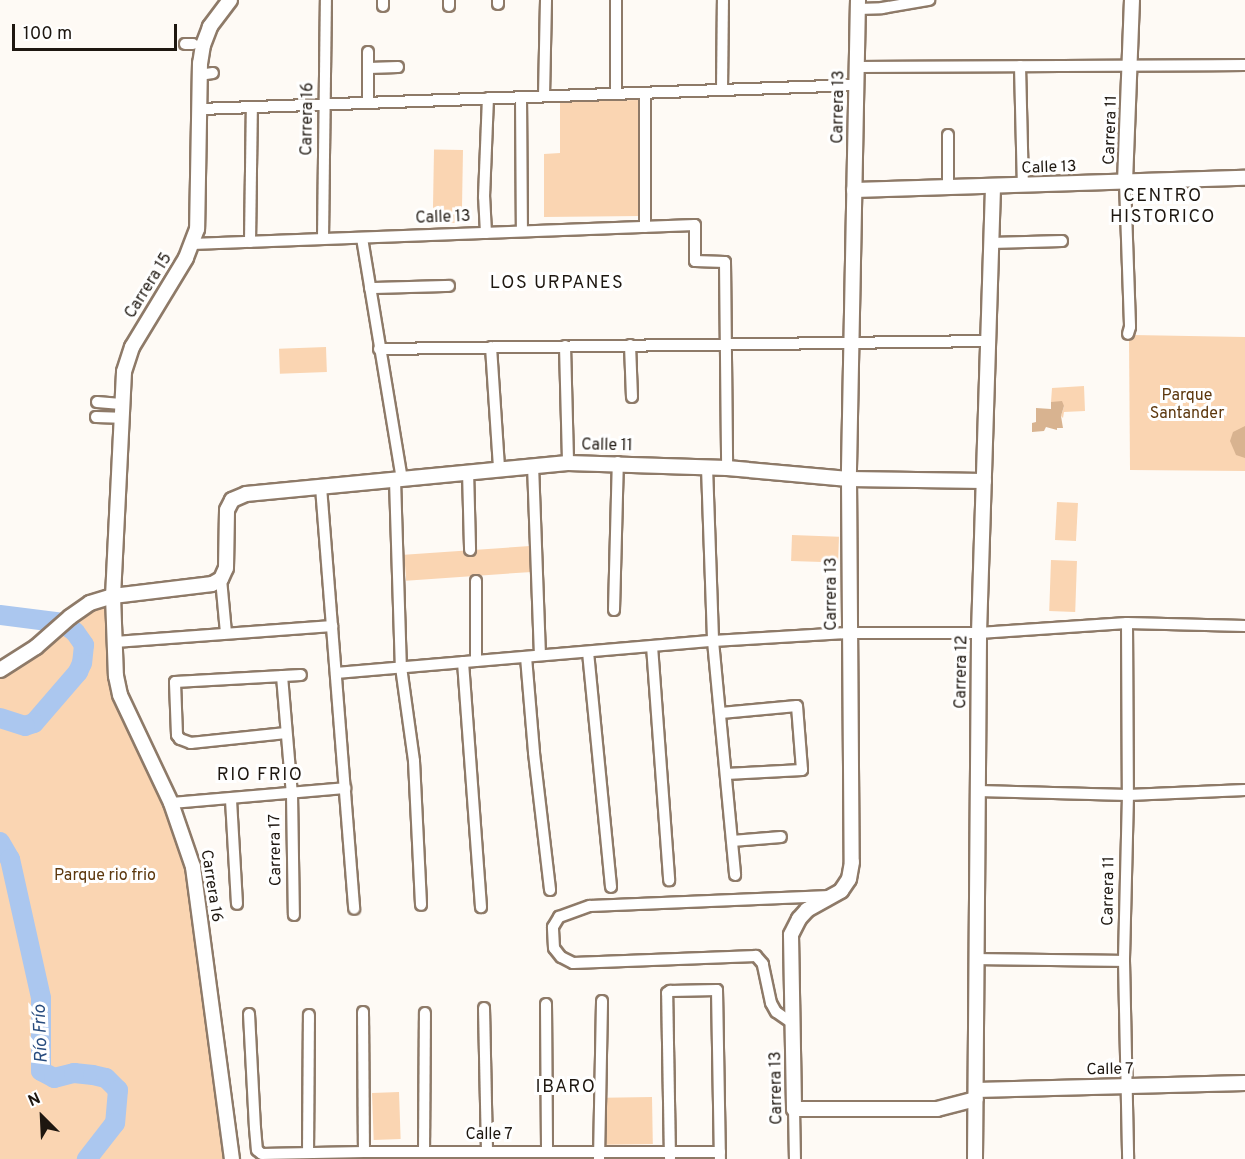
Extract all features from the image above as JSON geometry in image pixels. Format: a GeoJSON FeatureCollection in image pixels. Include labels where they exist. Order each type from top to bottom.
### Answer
{"type":"FeatureCollection","features":[{"type":"Feature","properties":{"kind":"street","name":"Carrera 15"},"geometry":{"type":"LineString","coordinates":[[113,596],[124,372],[132,347],[192,244],[199,215],[200,109],[206,74],[203,45],[210,27],[230,0]]}},
{"type":"Feature","properties":{"kind":"street","name":"Carrera 16"},"geometry":{"type":"LineString","coordinates":[[323,239],[326,0]]}},
{"type":"Feature","properties":{"kind":"street"},"geometry":{"type":"LineString","coordinates":[[544,96],[546,0]]}},
{"type":"Feature","properties":{"kind":"street"},"geometry":{"type":"LineString","coordinates":[[616,0],[616,94]]}},
{"type":"Feature","properties":{"kind":"street"},"geometry":{"type":"LineString","coordinates":[[722,90],[723,0]]}},
{"type":"Feature","properties":{"kind":"street"},"geometry":{"type":"LineString","coordinates":[[858,4],[882,8],[929,0]]}},
{"type":"Feature","properties":{"kind":"street","name":"Carrera 11"},"geometry":{"type":"LineString","coordinates":[[1128,334],[1130,327],[1125,182],[1131,0]]}},
{"type":"Feature","properties":{"kind":"street","name":"Carrera 13"},"geometry":{"type":"LineString","coordinates":[[795,1159],[790,943],[794,927],[807,910],[836,896],[849,879],[852,862],[848,633],[849,480],[858,4]]}},
{"type":"Feature","properties":{"kind":"street"},"geometry":{"type":"LineString","coordinates":[[368,52],[368,102]]}},
{"type":"Feature","properties":{"kind":"street"},"geometry":{"type":"LineString","coordinates":[[856,67],[1245,65]]}},
{"type":"Feature","properties":{"kind":"street"},"geometry":{"type":"LineString","coordinates":[[1020,66],[1023,185]]}},
{"type":"Feature","properties":{"kind":"street"},"geometry":{"type":"LineString","coordinates":[[369,68],[398,67]]}},
{"type":"Feature","properties":{"kind":"street"},"geometry":{"type":"LineString","coordinates":[[200,109],[857,85]]}},
{"type":"Feature","properties":{"kind":"street"},"geometry":{"type":"LineString","coordinates":[[645,93],[645,227]]}},
{"type":"Feature","properties":{"kind":"street"},"geometry":{"type":"LineString","coordinates":[[521,97],[522,231]]}},
{"type":"Feature","properties":{"kind":"street"},"geometry":{"type":"LineString","coordinates":[[486,233],[484,197],[488,98]]}},
{"type":"Feature","properties":{"kind":"street"},"geometry":{"type":"LineString","coordinates":[[250,242],[252,107]]}},
{"type":"Feature","properties":{"kind":"street"},"geometry":{"type":"LineString","coordinates":[[948,135],[948,187]]}},
{"type":"Feature","properties":{"kind":"street","name":"Calle 13"},"geometry":{"type":"LineString","coordinates":[[854,190],[1245,178]]}},
{"type":"Feature","properties":{"kind":"street","name":"Carrera 12"},"geometry":{"type":"LineString","coordinates":[[975,1159],[979,633],[993,186]]}},
{"type":"Feature","properties":{"kind":"street","name":"Calle 13"},"geometry":{"type":"LineString","coordinates":[[192,244],[695,225],[694,261],[725,262],[725,344]]}},
{"type":"Feature","properties":{"kind":"street"},"geometry":{"type":"LineString","coordinates":[[362,238],[398,479],[401,667],[414,762],[421,905]]}},
{"type":"Feature","properties":{"kind":"street"},"geometry":{"type":"LineString","coordinates":[[991,243],[1062,241]]}},
{"type":"Feature","properties":{"kind":"street"},"geometry":{"type":"LineString","coordinates":[[370,288],[449,286]]}},
{"type":"Feature","properties":{"kind":"street"},"geometry":{"type":"LineString","coordinates":[[379,349],[988,341]]}},
{"type":"Feature","properties":{"kind":"street"},"geometry":{"type":"LineString","coordinates":[[725,344],[727,468]]}},
{"type":"Feature","properties":{"kind":"street"},"geometry":{"type":"LineString","coordinates":[[630,345],[632,397]]}},
{"type":"Feature","properties":{"kind":"street"},"geometry":{"type":"LineString","coordinates":[[565,346],[568,463]]}},
{"type":"Feature","properties":{"kind":"street"},"geometry":{"type":"LineString","coordinates":[[491,347],[500,468]]}},
{"type":"Feature","properties":{"kind":"street"},"geometry":{"type":"LineString","coordinates":[[97,402],[121,411]]}},
{"type":"Feature","properties":{"kind":"street"},"geometry":{"type":"LineString","coordinates":[[96,417],[121,411]]}},
{"type":"Feature","properties":{"kind":"street"},"geometry":{"type":"LineString","coordinates":[[614,610],[618,462]]}},
{"type":"Feature","properties":{"kind":"street","name":"Calle 11"},"geometry":{"type":"LineString","coordinates":[[221,579],[226,567],[227,510],[232,500],[246,494],[533,465],[618,462],[727,468],[849,480],[984,481]]}},
{"type":"Feature","properties":{"kind":"street"},"geometry":{"type":"LineString","coordinates":[[533,465],[540,655]]}},
{"type":"Feature","properties":{"kind":"street"},"geometry":{"type":"LineString","coordinates":[[707,467],[713,641],[735,875]]}},
{"type":"Feature","properties":{"kind":"street"},"geometry":{"type":"LineString","coordinates":[[468,471],[470,550]]}},
{"type":"Feature","properties":{"kind":"street"},"geometry":{"type":"LineString","coordinates":[[321,487],[354,909]]}},
{"type":"Feature","properties":{"kind":"street"},"geometry":{"type":"LineString","coordinates":[[0,669],[52,634],[90,603],[113,596],[212,584],[221,579],[226,633]]}},
{"type":"Feature","properties":{"kind":"street"},"geometry":{"type":"LineString","coordinates":[[476,581],[476,661]]}},
{"type":"Feature","properties":{"kind":"street","name":"Carrera 16"},"geometry":{"type":"LineString","coordinates":[[113,596],[116,676],[120,696],[171,803],[189,850],[195,878],[232,1159]]}},
{"type":"Feature","properties":{"kind":"street"},"geometry":{"type":"LineString","coordinates":[[336,673],[713,641],[848,633],[979,633],[1127,623],[1245,626]]}},
{"type":"Feature","properties":{"kind":"street","name":"Carrera 11"},"geometry":{"type":"LineString","coordinates":[[1127,623],[1128,795],[1124,961],[1128,1159]]}},
{"type":"Feature","properties":{"kind":"street"},"geometry":{"type":"LineString","coordinates":[[116,642],[332,626]]}},
{"type":"Feature","properties":{"kind":"street"},"geometry":{"type":"LineString","coordinates":[[652,646],[669,880]]}},
{"type":"Feature","properties":{"kind":"street"},"geometry":{"type":"LineString","coordinates":[[588,652],[611,887]]}},
{"type":"Feature","properties":{"kind":"street"},"geometry":{"type":"LineString","coordinates":[[526,657],[534,753],[550,890]]}},
{"type":"Feature","properties":{"kind":"street"},"geometry":{"type":"LineString","coordinates":[[463,662],[481,907]]}},
{"type":"Feature","properties":{"kind":"street"},"geometry":{"type":"LineString","coordinates":[[285,733],[191,742],[180,739],[177,735],[175,682],[301,675]]}},
{"type":"Feature","properties":{"kind":"street","name":"Carrera 17"},"geometry":{"type":"LineString","coordinates":[[282,676],[285,733],[292,794],[294,915]]}},
{"type":"Feature","properties":{"kind":"street"},"geometry":{"type":"LineString","coordinates":[[721,713],[797,706],[802,770],[726,774]]}},
{"type":"Feature","properties":{"kind":"street"},"geometry":{"type":"LineString","coordinates":[[171,803],[231,800],[345,788]]}},
{"type":"Feature","properties":{"kind":"street"},"geometry":{"type":"LineString","coordinates":[[978,791],[1128,795],[1245,790]]}},
{"type":"Feature","properties":{"kind":"street"},"geometry":{"type":"LineString","coordinates":[[231,800],[237,904]]}},
{"type":"Feature","properties":{"kind":"street"},"geometry":{"type":"LineString","coordinates":[[732,841],[781,837]]}},
{"type":"Feature","properties":{"kind":"street"},"geometry":{"type":"LineString","coordinates":[[792,1023],[776,1012],[771,1003],[763,964],[756,956],[573,963],[561,957],[554,948],[553,927],[559,917],[590,906],[836,896]]}},
{"type":"Feature","properties":{"kind":"street"},"geometry":{"type":"LineString","coordinates":[[977,959],[1124,961]]}},
{"type":"Feature","properties":{"kind":"street"},"geometry":{"type":"LineString","coordinates":[[670,1155],[668,991],[717,990],[720,1156]]}},
{"type":"Feature","properties":{"kind":"street"},"geometry":{"type":"LineString","coordinates":[[599,1155],[602,1001]]}},
{"type":"Feature","properties":{"kind":"street"},"geometry":{"type":"LineString","coordinates":[[546,1004],[547,1152]]}},
{"type":"Feature","properties":{"kind":"street"},"geometry":{"type":"LineString","coordinates":[[484,1008],[487,1151]]}},
{"type":"Feature","properties":{"kind":"street"},"geometry":{"type":"LineString","coordinates":[[363,1012],[364,1152]]}},
{"type":"Feature","properties":{"kind":"street"},"geometry":{"type":"LineString","coordinates":[[424,1151],[425,1013]]}},
{"type":"Feature","properties":{"kind":"street","name":"Calle 7"},"geometry":{"type":"LineString","coordinates":[[249,1014],[259,1153],[487,1151],[502,1155],[547,1152],[720,1156]]}},
{"type":"Feature","properties":{"kind":"street"},"geometry":{"type":"LineString","coordinates":[[308,1153],[309,1015]]}},
{"type":"Feature","properties":{"kind":"street","name":"Calle 7"},"geometry":{"type":"LineString","coordinates":[[794,1109],[937,1109],[976,1094],[1126,1086],[1245,1083]]}},
{"type":"Feature","properties":{"kind":"green space"},"geometry":{"type":"Polygon","coordinates":[[[640,100],[641,216],[544,217],[544,154],[560,153],[560,101],[640,100]]]}},
{"type":"Feature","properties":{"kind":"green space"},"geometry":{"type":"Polygon","coordinates":[[[434,149],[463,150],[462,223],[433,222],[434,149]]]}},
{"type":"Feature","properties":{"kind":"green space","name":"Parque Santander"},"geometry":{"type":"Polygon","coordinates":[[[1133,335],[1245,337],[1245,471],[1130,470],[1129,340],[1133,335]]]}},
{"type":"Feature","properties":{"kind":"green space"},"geometry":{"type":"Polygon","coordinates":[[[326,347],[327,372],[280,374],[279,349],[326,347]]]}},
{"type":"Feature","properties":{"kind":"green space"},"geometry":{"type":"Polygon","coordinates":[[[1084,386],[1085,411],[1064,412],[1063,418],[1061,416],[1064,406],[1051,402],[1052,388],[1084,386]]]}},
{"type":"Feature","properties":{"kind":"green space"},"geometry":{"type":"Polygon","coordinates":[[[1057,502],[1078,503],[1076,541],[1055,540],[1057,502]]]}},
{"type":"Feature","properties":{"kind":"green space"},"geometry":{"type":"Polygon","coordinates":[[[792,535],[839,537],[838,563],[791,561],[792,535]]]}},
{"type":"Feature","properties":{"kind":"green space"},"geometry":{"type":"Polygon","coordinates":[[[530,546],[532,572],[406,581],[404,555],[530,546]]]}},
{"type":"Feature","properties":{"kind":"green space"},"geometry":{"type":"Polygon","coordinates":[[[1051,560],[1077,561],[1075,612],[1049,611],[1051,560]]]}},
{"type":"Feature","properties":{"kind":"green space","name":"Parque rio frio"},"geometry":{"type":"Polygon","coordinates":[[[113,596],[116,676],[183,834],[228,1159],[0,1159],[0,670],[113,596]]]}},
{"type":"Feature","properties":{"kind":"green space"},"geometry":{"type":"Polygon","coordinates":[[[399,1092],[401,1139],[374,1140],[372,1093],[399,1092]]]}},
{"type":"Feature","properties":{"kind":"green space"},"geometry":{"type":"Polygon","coordinates":[[[652,1097],[653,1144],[605,1145],[604,1098],[652,1097]]]}},
{"type":"Feature","properties":{"kind":"shaded area"},"geometry":{"type":"Polygon","coordinates":[[[1062,401],[1064,406],[1061,416],[1063,428],[1057,428],[1057,430],[1046,427],[1044,431],[1032,432],[1032,423],[1036,422],[1036,408],[1051,409],[1051,402],[1062,401]]]}},
{"type":"Feature","properties":{"kind":"shaded area"},"geometry":{"type":"Polygon","coordinates":[[[1245,426],[1245,458],[1236,455],[1230,441],[1233,432],[1245,426]]]}},
{"type":"Feature","properties":{"kind":"waterway","name":"Río Frío"},"geometry":{"type":"LineString","coordinates":[[0,615],[63,623],[75,632],[84,645],[82,663],[78,672],[34,723],[25,726],[0,718]]}},
{"type":"Feature","properties":{"kind":"waterway","name":"Río Frío"},"geometry":{"type":"LineString","coordinates":[[0,842],[10,859],[41,998],[41,1071],[54,1078],[74,1073],[106,1078],[118,1090],[115,1123],[87,1159]]}},
{"type":"Feature","properties":{"kind":"district","name":"CENTRO HISTORICO"},"geometry":{"type":"Point","coordinates":[1163,208]}},
{"type":"Feature","properties":{"kind":"district","name":"LOS URPANES"},"geometry":{"type":"Point","coordinates":[557,284]}},
{"type":"Feature","properties":{"kind":"district","name":"RIO FRIO"},"geometry":{"type":"Point","coordinates":[260,776]}},
{"type":"Feature","properties":{"kind":"district","name":"IBARO"},"geometry":{"type":"Point","coordinates":[566,1088]}}]}
